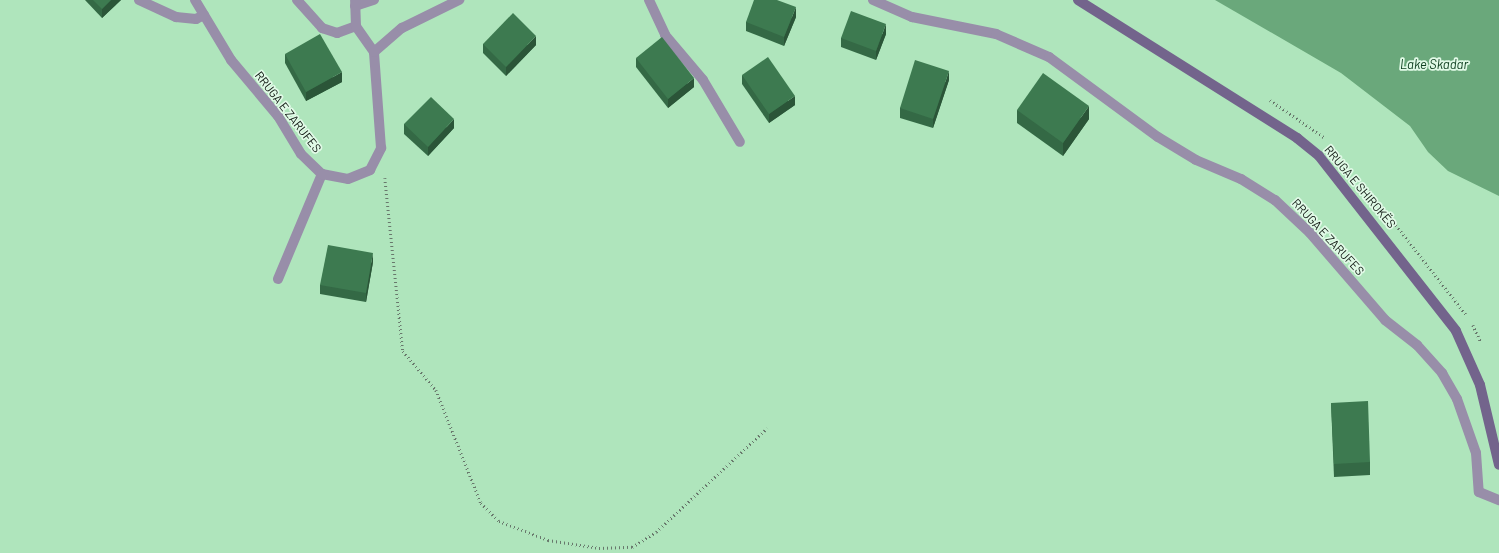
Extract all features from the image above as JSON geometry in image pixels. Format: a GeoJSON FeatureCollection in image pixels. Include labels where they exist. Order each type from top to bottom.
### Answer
{"type":"FeatureCollection","features":[{"type":"Feature","properties":{"kind":"main road","name":"RRUGA E SHIROKËS"},"geometry":{"type":"LineString","coordinates":[[1078,0],[1297,138],[1318,156],[1456,331],[1480,385],[1499,465]]}},
{"type":"Feature","properties":{"kind":"street"},"geometry":{"type":"LineString","coordinates":[[138,0],[176,18],[196,19],[204,15]]}},
{"type":"Feature","properties":{"kind":"street","name":"RRUGA E ZARUFES"},"geometry":{"type":"LineString","coordinates":[[194,0],[231,60],[278,116],[301,154],[322,174]]}},
{"type":"Feature","properties":{"kind":"street"},"geometry":{"type":"LineString","coordinates":[[297,0],[322,28],[337,33],[356,26]]}},
{"type":"Feature","properties":{"kind":"street"},"geometry":{"type":"LineString","coordinates":[[278,279],[322,174],[348,180],[370,170],[381,148],[374,52],[356,26],[355,3],[374,0]]}},
{"type":"Feature","properties":{"kind":"street"},"geometry":{"type":"LineString","coordinates":[[374,52],[402,28],[459,0]]}},
{"type":"Feature","properties":{"kind":"street"},"geometry":{"type":"LineString","coordinates":[[649,0],[665,35],[703,80],[740,142]]}},
{"type":"Feature","properties":{"kind":"street","name":"RRUGA E ZARUFES"},"geometry":{"type":"LineString","coordinates":[[873,0],[912,17],[996,34],[1049,57],[1158,137],[1196,160],[1241,179],[1275,200],[1310,233],[1385,320],[1417,345],[1442,373],[1457,399],[1476,453],[1479,492],[1499,500]]}},
{"type":"Feature","properties":{"kind":"path"},"geometry":{"type":"LineString","coordinates":[[381,148],[403,351],[436,390],[481,503],[499,521],[548,540],[599,548],[632,547],[656,532],[767,428]]}},
{"type":"Feature","properties":{"kind":"shaded area"},"geometry":{"type":"Polygon","coordinates":[[[0,0],[1499,0],[1499,553],[0,553],[0,0]]]}},
{"type":"Feature","properties":{"kind":"water","name":"Lake Skadar"},"geometry":{"type":"Polygon","coordinates":[[[1215,0],[1499,0],[1499,196],[1448,171],[1428,152],[1410,126],[1341,73],[1215,0]]]}},
{"type":"Feature","properties":{"kind":"building"},"geometry":{"type":"Polygon","coordinates":[[[93,0],[111,0],[102,9],[93,0]]]}},
{"type":"Feature","properties":{"kind":"building"},"geometry":{"type":"Polygon","coordinates":[[[754,0],[777,0],[796,7],[784,37],[746,22],[754,0]]]}},
{"type":"Feature","properties":{"kind":"building"},"geometry":{"type":"Polygon","coordinates":[[[851,11],[886,24],[876,51],[841,38],[851,11]]]}},
{"type":"Feature","properties":{"kind":"building"},"geometry":{"type":"Polygon","coordinates":[[[513,13],[536,36],[506,67],[483,44],[513,13]]]}},
{"type":"Feature","properties":{"kind":"building"},"geometry":{"type":"Polygon","coordinates":[[[320,34],[342,72],[306,92],[285,54],[320,34]]]}},
{"type":"Feature","properties":{"kind":"building"},"geometry":{"type":"Polygon","coordinates":[[[662,37],[694,78],[668,99],[636,58],[662,37]]]}},
{"type":"Feature","properties":{"kind":"building"},"geometry":{"type":"Polygon","coordinates":[[[768,57],[795,96],[769,114],[742,75],[768,57]]]}},
{"type":"Feature","properties":{"kind":"building"},"geometry":{"type":"Polygon","coordinates":[[[915,60],[949,71],[933,119],[900,108],[915,60]]]}},
{"type":"Feature","properties":{"kind":"building"},"geometry":{"type":"Polygon","coordinates":[[[1043,73],[1089,106],[1063,143],[1017,110],[1043,73]]]}},
{"type":"Feature","properties":{"kind":"building"},"geometry":{"type":"Polygon","coordinates":[[[431,97],[454,119],[428,147],[404,124],[431,97]]]}},
{"type":"Feature","properties":{"kind":"building"},"geometry":{"type":"Polygon","coordinates":[[[328,245],[373,253],[366,293],[320,285],[328,245]]]}},
{"type":"Feature","properties":{"kind":"building"},"geometry":{"type":"Polygon","coordinates":[[[1368,401],[1370,462],[1334,464],[1331,403],[1368,401]]]}}]}
